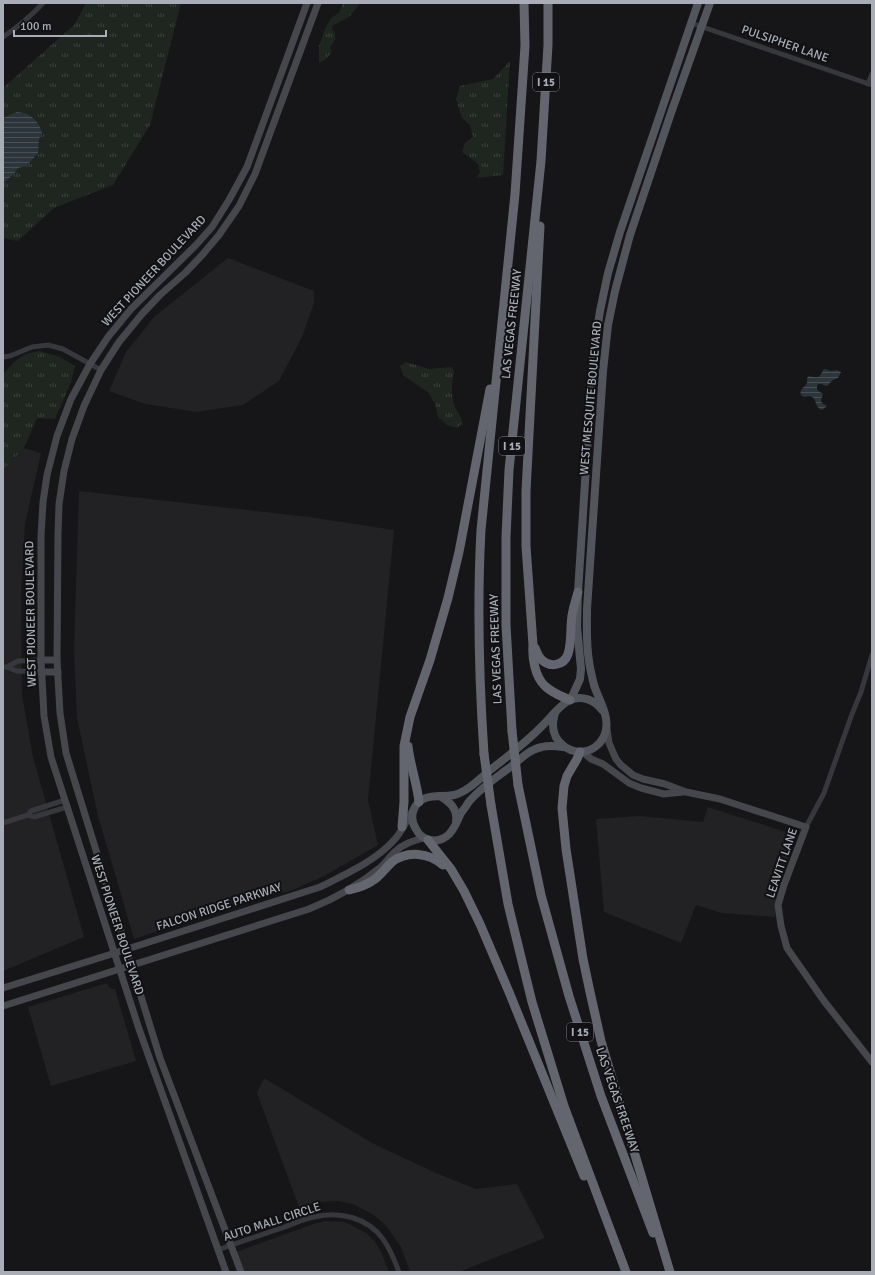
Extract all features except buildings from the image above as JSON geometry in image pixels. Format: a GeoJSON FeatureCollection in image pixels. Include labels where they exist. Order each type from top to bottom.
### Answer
{"type":"FeatureCollection","features":[{"type":"Feature","properties":{"kind":"highway","name":"LAS VEGAS FREEWAY"},"geometry":{"type":"LineString","coordinates":[[524,3],[525,46],[515,194],[481,530],[478,575],[481,702],[484,754],[508,904],[532,1002],[564,1106],[625,1272]]}},
{"type":"Feature","properties":{"kind":"highway","name":"LAS VEGAS FREEWAY"},"geometry":{"type":"LineString","coordinates":[[548,3],[548,45],[541,161],[509,470],[506,537],[506,625],[512,731],[518,785],[541,894],[569,996],[601,1096],[669,1272]]}},
{"type":"Feature","properties":{"kind":"highway"},"geometry":{"type":"LineString","coordinates":[[541,161],[541,214],[526,490],[526,546],[533,651],[536,668],[539,678],[544,686],[551,691],[570,699]]}},
{"type":"Feature","properties":{"kind":"highway"},"geometry":{"type":"LineString","coordinates":[[402,827],[404,802],[404,746],[410,717],[430,660],[448,598],[459,552],[502,325]]}},
{"type":"Feature","properties":{"kind":"highway"},"geometry":{"type":"LineString","coordinates":[[533,645],[538,656],[542,661],[548,664],[560,664],[565,660],[568,653],[572,615],[578,592]]}},
{"type":"Feature","properties":{"kind":"highway"},"geometry":{"type":"LineString","coordinates":[[406,737],[417,786],[417,804]]}},
{"type":"Feature","properties":{"kind":"highway"},"geometry":{"type":"LineString","coordinates":[[582,752],[567,776],[564,786],[562,808],[567,856],[583,959],[601,1041],[669,1272]]}},
{"type":"Feature","properties":{"kind":"highway"},"geometry":{"type":"LineString","coordinates":[[426,839],[451,869],[464,891],[509,992],[625,1272]]}},
{"type":"Feature","properties":{"kind":"highway"},"geometry":{"type":"LineString","coordinates":[[349,890],[361,887],[373,881],[393,862],[404,856],[415,854],[432,857],[438,861],[444,866],[464,891]]}},
{"type":"Feature","properties":{"kind":"main road","name":"WEST PIONEER BOULEVARD"},"geometry":{"type":"LineString","coordinates":[[226,1272],[147,1053],[51,757],[44,716],[41,660],[41,536],[43,502],[47,475],[59,430],[71,399],[90,364],[108,337],[131,309],[154,285],[179,263],[212,227],[247,167],[307,3]]}},
{"type":"Feature","properties":{"kind":"main road","name":"WEST PIONEER BOULEVARD"},"geometry":{"type":"LineString","coordinates":[[241,1272],[166,1074],[126,950],[66,753],[60,713],[57,660],[59,504],[64,471],[72,439],[84,406],[101,370],[120,342],[142,314],[160,294],[186,272],[203,254],[219,235],[239,206],[255,174],[318,3]]}},
{"type":"Feature","properties":{"kind":"main road","name":"WEST MESQUITE BOULEVARD"},"geometry":{"type":"LineString","coordinates":[[570,699],[580,679],[581,669],[576,627],[593,357],[600,310],[608,273],[620,232],[698,3]]}},
{"type":"Feature","properties":{"kind":"main road","name":"WEST MESQUITE BOULEVARD"},"geometry":{"type":"LineString","coordinates":[[604,712],[594,684],[586,642],[605,349],[621,266],[671,113],[710,3]]}},
{"type":"Feature","properties":{"kind":"main road"},"geometry":{"type":"LineString","coordinates":[[665,99],[671,113]]}},
{"type":"Feature","properties":{"kind":"main road"},"geometry":{"type":"LineString","coordinates":[[41,660],[57,660]]}},
{"type":"Feature","properties":{"kind":"main road"},"geometry":{"type":"LineString","coordinates":[[42,672],[58,672]]}},
{"type":"Feature","properties":{"kind":"main road"},"geometry":{"type":"LineString","coordinates":[[426,839],[416,831],[412,819],[417,804],[424,798],[431,796],[455,795],[469,788],[528,741],[561,705],[570,699],[583,698],[594,701],[604,712],[609,743],[621,765],[628,771],[643,779],[665,784],[686,792],[720,799],[806,827]]}},
{"type":"Feature","properties":{"kind":"main road"},"geometry":{"type":"LineString","coordinates":[[555,713],[553,725],[556,737],[566,748]]}},
{"type":"Feature","properties":{"kind":"main road"},"geometry":{"type":"LineString","coordinates":[[582,752],[599,744],[604,737],[606,729]]}},
{"type":"Feature","properties":{"kind":"main road"},"geometry":{"type":"LineString","coordinates":[[3,1006],[302,912],[330,901],[349,890],[381,867],[397,850],[408,843],[426,839],[441,839],[447,836],[472,798],[529,752],[543,747],[552,746],[582,752],[603,764],[629,783],[641,788],[664,794],[686,792]]}},
{"type":"Feature","properties":{"kind":"main road"},"geometry":{"type":"LineString","coordinates":[[440,796],[449,801],[453,806],[456,818],[455,825]]}},
{"type":"Feature","properties":{"kind":"main road","name":"FALCON RIDGE PARKWAY"},"geometry":{"type":"LineString","coordinates":[[3,988],[115,954],[288,898],[320,886],[345,874],[378,855],[395,839],[417,804]]}},
{"type":"Feature","properties":{"kind":"main road","name":"LEAVITT LANE"},"geometry":{"type":"LineString","coordinates":[[806,827],[778,905],[780,926],[787,948],[824,1001],[872,1062]]}},
{"type":"Feature","properties":{"kind":"main road"},"geometry":{"type":"LineString","coordinates":[[147,1053],[154,1054],[166,1074]]}},
{"type":"Feature","properties":{"kind":"street"},"geometry":{"type":"LineString","coordinates":[[3,37],[16,29],[44,3]]}},
{"type":"Feature","properties":{"kind":"street","name":"PULSIPHER LANE"},"geometry":{"type":"LineString","coordinates":[[691,23],[870,85]]}},
{"type":"Feature","properties":{"kind":"street"},"geometry":{"type":"LineString","coordinates":[[870,85],[872,74]]}},
{"type":"Feature","properties":{"kind":"street"},"geometry":{"type":"LineString","coordinates":[[3,357],[10,356],[32,347],[48,345],[63,350],[101,370]]}},
{"type":"Feature","properties":{"kind":"street","name":"LEAVITT LANE"},"geometry":{"type":"LineString","coordinates":[[806,827],[824,793],[861,692],[872,654]]}},
{"type":"Feature","properties":{"kind":"street"},"geometry":{"type":"LineString","coordinates":[[5,667],[18,661],[41,660]]}},
{"type":"Feature","properties":{"kind":"street"},"geometry":{"type":"LineString","coordinates":[[5,667],[17,671],[42,672]]}},
{"type":"Feature","properties":{"kind":"street"},"geometry":{"type":"LineString","coordinates":[[3,823],[28,815],[31,811],[66,804]]}},
{"type":"Feature","properties":{"kind":"street","name":"AUTO MALL CIRCLE"},"geometry":{"type":"LineString","coordinates":[[218,1250],[313,1217],[330,1214],[343,1215],[355,1218],[366,1224],[384,1239],[399,1272]]}},
{"type":"Feature","properties":{"kind":"shaded area"},"geometry":{"type":"Polygon","coordinates":[[[17,112],[30,116],[38,124],[42,132],[39,139],[38,153],[26,166],[18,168],[14,174],[3,183],[3,118],[17,112]]]}},
{"type":"Feature","properties":{"kind":"shaded area"},"geometry":{"type":"Polygon","coordinates":[[[228,258],[314,291],[314,303],[302,337],[279,381],[243,405],[197,412],[145,404],[109,391],[126,352],[155,316],[228,258]]]}},
{"type":"Feature","properties":{"kind":"shaded area"},"geometry":{"type":"Polygon","coordinates":[[[824,369],[831,371],[837,370],[841,372],[838,378],[833,380],[827,386],[818,384],[817,390],[823,394],[821,400],[822,403],[827,406],[822,410],[817,406],[814,398],[809,396],[804,397],[801,395],[801,390],[807,384],[807,378],[809,376],[819,377],[824,369]]]}},
{"type":"Feature","properties":{"kind":"shaded area"},"geometry":{"type":"Polygon","coordinates":[[[24,448],[41,453],[25,524],[21,593],[22,695],[33,757],[84,937],[3,971],[3,470],[24,448]]]}},
{"type":"Feature","properties":{"kind":"shaded area"},"geometry":{"type":"Polygon","coordinates":[[[79,491],[309,517],[394,530],[368,800],[378,845],[326,875],[293,890],[259,898],[134,939],[98,816],[77,718],[74,652],[79,491]]]}},
{"type":"Feature","properties":{"kind":"shaded area"},"geometry":{"type":"Polygon","coordinates":[[[708,807],[789,833],[793,843],[777,887],[775,917],[722,913],[696,905],[681,943],[604,912],[596,819],[639,816],[703,822],[708,807]]]}},
{"type":"Feature","properties":{"kind":"shaded area"},"geometry":{"type":"Polygon","coordinates":[[[107,983],[109,987],[115,989],[136,1061],[51,1086],[28,1007],[107,983]]]}},
{"type":"Feature","properties":{"kind":"shaded area"},"geometry":{"type":"Polygon","coordinates":[[[264,1078],[372,1143],[436,1173],[476,1189],[517,1184],[545,1238],[459,1272],[410,1272],[401,1247],[387,1227],[374,1215],[353,1204],[338,1201],[319,1202],[299,1207],[257,1093],[264,1078]]]}},
{"type":"Feature","properties":{"kind":"shaded area"},"geometry":{"type":"Polygon","coordinates":[[[325,1221],[344,1222],[366,1233],[375,1242],[381,1252],[389,1272],[243,1272],[236,1252],[325,1221]]]}},
{"type":"Feature","properties":{"kind":"green space"},"geometry":{"type":"Polygon","coordinates":[[[86,3],[181,3],[150,125],[113,185],[54,208],[18,241],[3,238],[3,88],[75,24],[86,3]]]}},
{"type":"Feature","properties":{"kind":"green space"},"geometry":{"type":"Polygon","coordinates":[[[343,3],[359,3],[359,5],[349,17],[332,26],[335,33],[335,39],[330,48],[332,52],[326,59],[319,63],[319,47],[325,29],[331,18],[339,13],[343,3]]]}},
{"type":"Feature","properties":{"kind":"green space"},"geometry":{"type":"Polygon","coordinates":[[[510,61],[503,175],[476,178],[480,172],[478,164],[462,152],[465,143],[473,137],[470,125],[462,118],[456,99],[460,86],[493,79],[510,61]]]}},
{"type":"Feature","properties":{"kind":"green space"},"geometry":{"type":"Polygon","coordinates":[[[40,351],[60,357],[75,366],[71,382],[55,419],[37,418],[24,448],[3,470],[3,374],[18,358],[40,351]]]}},
{"type":"Feature","properties":{"kind":"green space"},"geometry":{"type":"Polygon","coordinates":[[[406,362],[429,369],[452,367],[454,372],[452,394],[455,407],[460,415],[462,424],[457,428],[447,425],[438,417],[435,404],[428,392],[404,376],[400,366],[406,362]]]}}]}
